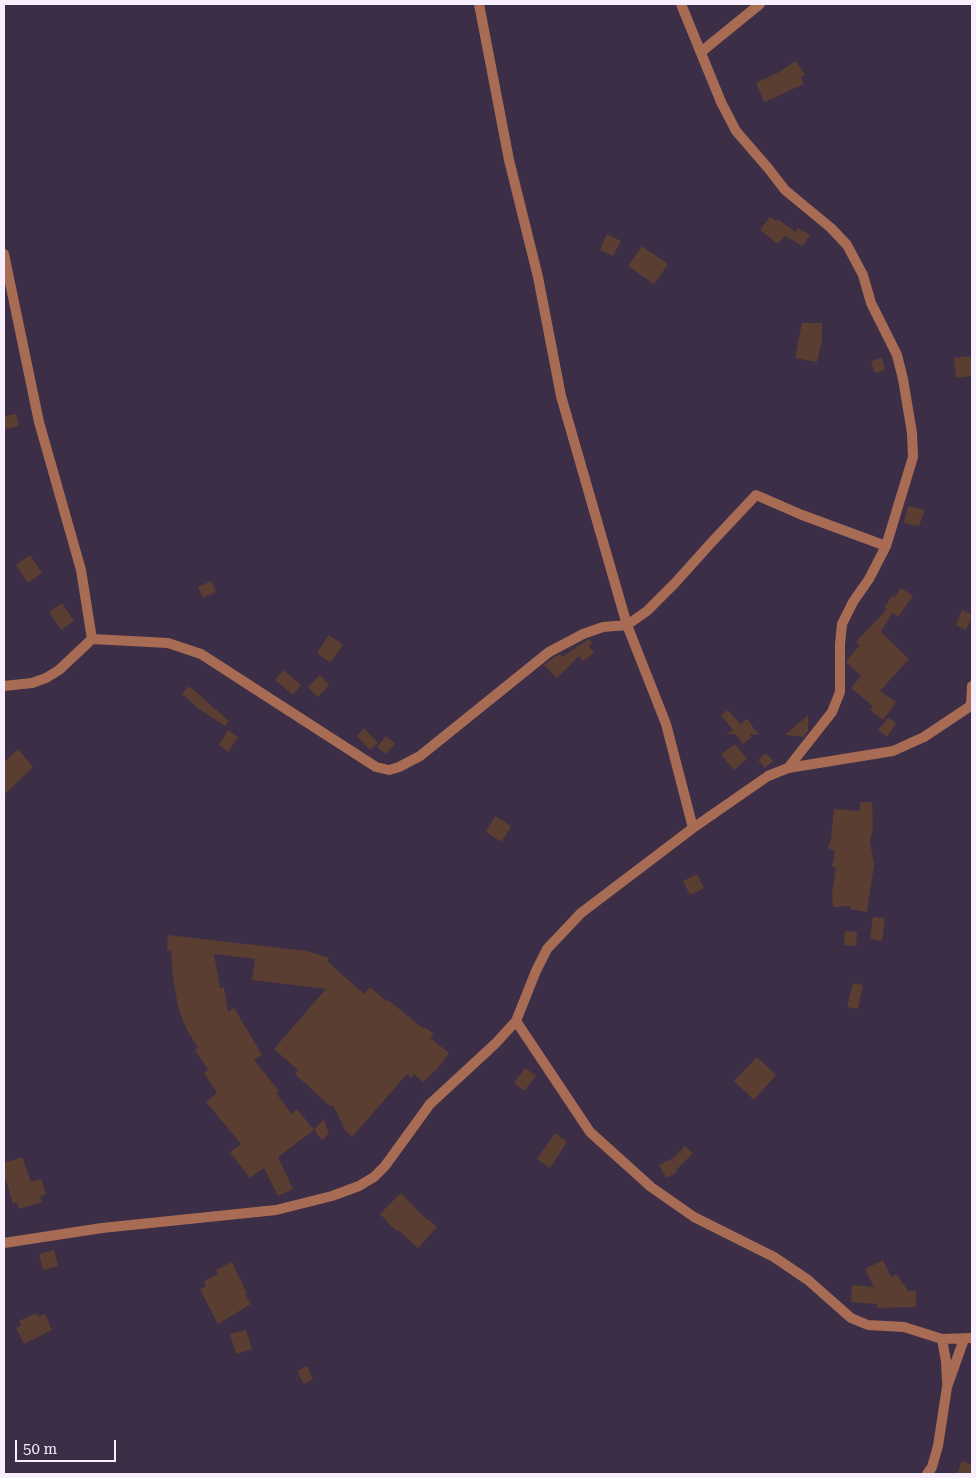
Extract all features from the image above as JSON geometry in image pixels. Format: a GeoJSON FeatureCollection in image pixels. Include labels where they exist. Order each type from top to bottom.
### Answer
{"type":"FeatureCollection","features":[{"type":"Feature","properties":{"kind":"street"},"geometry":{"type":"LineString","coordinates":[[479,4],[509,160],[538,277],[561,396],[627,626],[666,724],[693,828]]}},
{"type":"Feature","properties":{"kind":"street"},"geometry":{"type":"LineString","coordinates":[[681,4],[721,102],[736,131],[785,190],[831,228],[847,245],[863,275],[871,303],[897,355],[912,433],[913,457],[886,546],[842,624],[840,692],[832,712],[788,768]]}},
{"type":"Feature","properties":{"kind":"street"},"geometry":{"type":"LineString","coordinates":[[701,52],[760,4]]}},
{"type":"Feature","properties":{"kind":"street"},"geometry":{"type":"LineString","coordinates":[[4,254],[39,422],[81,570],[92,639]]}},
{"type":"Feature","properties":{"kind":"street"},"geometry":{"type":"LineString","coordinates":[[4,686],[32,683],[46,678],[58,670],[92,639],[168,643],[201,654],[376,767],[389,770],[420,756],[549,652],[583,634],[603,627],[627,626],[647,611],[675,583],[756,496],[886,546]]}},
{"type":"Feature","properties":{"kind":"street"},"geometry":{"type":"LineString","coordinates":[[4,1243],[102,1228],[276,1210],[314,1201],[359,1186],[374,1177],[385,1166],[430,1104],[496,1043],[516,1021],[547,949],[580,913],[693,828],[768,776],[788,768],[893,752],[924,737],[972,705],[972,686]]}},
{"type":"Feature","properties":{"kind":"street"},"geometry":{"type":"LineString","coordinates":[[516,1021],[590,1132],[651,1187],[694,1217],[774,1257],[808,1280],[851,1318],[868,1325],[904,1327],[942,1339],[968,1338],[947,1387]]}},
{"type":"Feature","properties":{"kind":"street"},"geometry":{"type":"LineString","coordinates":[[927,1474],[932,1467],[938,1446],[947,1387],[946,1361],[942,1339]]}},
{"type":"Feature","properties":{"kind":"building"},"geometry":{"type":"Polygon","coordinates":[[[796,61],[805,75],[801,78],[804,84],[764,102],[756,83],[796,61]]]}},
{"type":"Feature","properties":{"kind":"building"},"geometry":{"type":"Polygon","coordinates":[[[770,217],[776,221],[778,219],[795,232],[798,228],[810,235],[803,246],[785,236],[778,244],[760,230],[770,217]]]}},
{"type":"Feature","properties":{"kind":"building"},"geometry":{"type":"Polygon","coordinates":[[[607,234],[621,241],[613,256],[600,250],[607,234]]]}},
{"type":"Feature","properties":{"kind":"building"},"geometry":{"type":"Polygon","coordinates":[[[642,246],[668,264],[654,284],[628,266],[642,246]]]}},
{"type":"Feature","properties":{"kind":"building"},"geometry":{"type":"Polygon","coordinates":[[[802,323],[822,323],[822,340],[817,362],[795,358],[802,323]]]}},
{"type":"Feature","properties":{"kind":"building"},"geometry":{"type":"Polygon","coordinates":[[[972,356],[972,376],[956,378],[954,358],[972,356]]]}},
{"type":"Feature","properties":{"kind":"building"},"geometry":{"type":"Polygon","coordinates":[[[882,358],[885,370],[875,373],[871,361],[882,358]]]}},
{"type":"Feature","properties":{"kind":"building"},"geometry":{"type":"Polygon","coordinates":[[[16,414],[19,426],[4,429],[4,416],[16,414]]]}},
{"type":"Feature","properties":{"kind":"building"},"geometry":{"type":"Polygon","coordinates":[[[908,506],[925,510],[919,526],[904,523],[908,506]]]}},
{"type":"Feature","properties":{"kind":"building"},"geometry":{"type":"Polygon","coordinates":[[[30,555],[42,573],[28,583],[16,565],[30,555]]]}},
{"type":"Feature","properties":{"kind":"building"},"geometry":{"type":"Polygon","coordinates":[[[211,581],[216,592],[203,598],[198,587],[211,581]]]}},
{"type":"Feature","properties":{"kind":"building"},"geometry":{"type":"Polygon","coordinates":[[[901,588],[913,596],[898,617],[892,613],[881,632],[909,659],[880,691],[896,702],[883,720],[870,710],[873,706],[851,688],[861,676],[847,663],[847,660],[860,645],[856,642],[887,609],[884,608],[892,596],[894,598],[901,588]]]}},
{"type":"Feature","properties":{"kind":"building"},"geometry":{"type":"Polygon","coordinates":[[[62,603],[74,621],[61,630],[49,612],[62,603]]]}},
{"type":"Feature","properties":{"kind":"building"},"geometry":{"type":"Polygon","coordinates":[[[962,610],[972,615],[966,630],[956,625],[962,610]]]}},
{"type":"Feature","properties":{"kind":"building"},"geometry":{"type":"Polygon","coordinates":[[[329,635],[343,645],[330,663],[317,653],[329,635]]]}},
{"type":"Feature","properties":{"kind":"building"},"geometry":{"type":"Polygon","coordinates":[[[589,639],[592,643],[589,646],[594,653],[583,661],[579,656],[557,678],[544,665],[560,654],[562,657],[589,639]]]}},
{"type":"Feature","properties":{"kind":"building"},"geometry":{"type":"Polygon","coordinates":[[[283,670],[301,685],[293,695],[275,680],[283,670]]]}},
{"type":"Feature","properties":{"kind":"building"},"geometry":{"type":"Polygon","coordinates":[[[320,675],[329,685],[318,697],[308,687],[320,675]]]}},
{"type":"Feature","properties":{"kind":"building"},"geometry":{"type":"Polygon","coordinates":[[[189,686],[229,721],[225,726],[199,709],[182,694],[189,686]]]}},
{"type":"Feature","properties":{"kind":"building"},"geometry":{"type":"Polygon","coordinates":[[[728,710],[740,724],[747,719],[759,735],[749,734],[752,737],[743,744],[736,734],[727,734],[733,730],[721,715],[728,710]]]}},
{"type":"Feature","properties":{"kind":"building"},"geometry":{"type":"Polygon","coordinates":[[[808,715],[808,731],[804,737],[785,735],[808,715]]]}},
{"type":"Feature","properties":{"kind":"building"},"geometry":{"type":"Polygon","coordinates":[[[888,718],[896,723],[887,737],[878,730],[888,718]]]}},
{"type":"Feature","properties":{"kind":"building"},"geometry":{"type":"Polygon","coordinates":[[[364,728],[378,743],[370,750],[357,736],[364,728]]]}},
{"type":"Feature","properties":{"kind":"building"},"geometry":{"type":"Polygon","coordinates":[[[228,730],[238,737],[228,752],[219,745],[228,730]]]}},
{"type":"Feature","properties":{"kind":"building"},"geometry":{"type":"Polygon","coordinates":[[[386,736],[395,743],[386,754],[377,747],[386,736]]]}},
{"type":"Feature","properties":{"kind":"building"},"geometry":{"type":"Polygon","coordinates":[[[735,744],[747,759],[734,770],[721,754],[735,744]]]}},
{"type":"Feature","properties":{"kind":"building"},"geometry":{"type":"Polygon","coordinates":[[[18,749],[33,767],[4,795],[4,762],[18,749]]]}},
{"type":"Feature","properties":{"kind":"building"},"geometry":{"type":"Polygon","coordinates":[[[766,753],[773,761],[765,768],[758,760],[766,753]]]}},
{"type":"Feature","properties":{"kind":"building"},"geometry":{"type":"Polygon","coordinates":[[[860,802],[872,802],[873,828],[870,841],[874,865],[867,912],[850,909],[851,906],[833,907],[832,894],[836,867],[832,867],[835,851],[828,848],[831,839],[834,809],[860,811],[860,802]]]}},
{"type":"Feature","properties":{"kind":"building"},"geometry":{"type":"Polygon","coordinates":[[[495,816],[511,826],[502,842],[486,832],[495,816]]]}},
{"type":"Feature","properties":{"kind":"building"},"geometry":{"type":"Polygon","coordinates":[[[697,874],[704,888],[690,895],[683,881],[697,874]]]}},
{"type":"Feature","properties":{"kind":"building"},"geometry":{"type":"Polygon","coordinates":[[[873,917],[885,918],[882,941],[870,939],[873,917]]]}},
{"type":"Feature","properties":{"kind":"building"},"geometry":{"type":"Polygon","coordinates":[[[845,931],[857,932],[856,946],[844,945],[845,931]]]}},
{"type":"Feature","properties":{"kind":"building"},"geometry":{"type":"Polygon","coordinates":[[[168,935],[307,951],[329,958],[328,962],[364,994],[370,987],[424,1029],[425,1027],[434,1034],[430,1038],[449,1053],[436,1070],[423,1082],[414,1074],[411,1078],[407,1074],[352,1137],[345,1130],[333,1105],[330,1106],[295,1074],[298,1070],[274,1049],[326,989],[252,980],[255,959],[214,954],[220,988],[224,987],[228,1012],[234,1008],[262,1055],[254,1060],[279,1091],[276,1093],[292,1114],[297,1109],[314,1130],[278,1157],[293,1189],[278,1196],[264,1168],[250,1178],[230,1152],[241,1144],[206,1102],[217,1093],[204,1073],[208,1070],[195,1050],[198,1048],[186,1028],[178,1007],[171,951],[167,950],[168,935]]]}},
{"type":"Feature","properties":{"kind":"building"},"geometry":{"type":"Polygon","coordinates":[[[853,983],[863,985],[858,1009],[847,1007],[853,983]]]}},
{"type":"Feature","properties":{"kind":"building"},"geometry":{"type":"Polygon","coordinates":[[[757,1057],[776,1075],[754,1100],[734,1081],[757,1057]]]}},
{"type":"Feature","properties":{"kind":"building"},"geometry":{"type":"Polygon","coordinates":[[[525,1068],[536,1076],[524,1091],[514,1083],[525,1068]]]}},
{"type":"Feature","properties":{"kind":"building"},"geometry":{"type":"Polygon","coordinates":[[[324,1119],[329,1134],[322,1140],[314,1130],[324,1119]]]}},
{"type":"Feature","properties":{"kind":"building"},"geometry":{"type":"Polygon","coordinates":[[[555,1133],[567,1142],[550,1168],[537,1159],[555,1133]]]}},
{"type":"Feature","properties":{"kind":"building"},"geometry":{"type":"Polygon","coordinates":[[[685,1146],[693,1153],[676,1170],[677,1172],[666,1178],[659,1165],[675,1157],[685,1146]]]}},
{"type":"Feature","properties":{"kind":"building"},"geometry":{"type":"Polygon","coordinates":[[[22,1157],[31,1182],[41,1179],[46,1194],[40,1196],[42,1202],[19,1209],[17,1202],[13,1204],[6,1180],[4,1181],[4,1163],[22,1157]]]}},
{"type":"Feature","properties":{"kind":"building"},"geometry":{"type":"Polygon","coordinates":[[[401,1193],[427,1220],[437,1227],[418,1248],[398,1230],[396,1231],[380,1214],[401,1193]]]}},
{"type":"Feature","properties":{"kind":"building"},"geometry":{"type":"Polygon","coordinates":[[[54,1250],[58,1266],[43,1270],[39,1254],[54,1250]]]}},
{"type":"Feature","properties":{"kind":"building"},"geometry":{"type":"Polygon","coordinates":[[[883,1260],[891,1277],[896,1274],[908,1291],[916,1291],[916,1307],[877,1308],[877,1304],[851,1302],[852,1285],[874,1287],[865,1269],[883,1260]]]}},
{"type":"Feature","properties":{"kind":"building"},"geometry":{"type":"Polygon","coordinates":[[[232,1262],[251,1304],[218,1324],[200,1289],[206,1286],[204,1281],[218,1274],[216,1270],[232,1262]]]}},
{"type":"Feature","properties":{"kind":"building"},"geometry":{"type":"Polygon","coordinates":[[[36,1313],[38,1317],[45,1314],[52,1330],[24,1344],[16,1328],[21,1325],[19,1321],[36,1313]]]}},
{"type":"Feature","properties":{"kind":"building"},"geometry":{"type":"Polygon","coordinates":[[[246,1330],[252,1349],[236,1354],[230,1334],[246,1330]]]}},
{"type":"Feature","properties":{"kind":"building"},"geometry":{"type":"Polygon","coordinates":[[[307,1366],[313,1379],[304,1384],[297,1371],[307,1366]]]}},
{"type":"Feature","properties":{"kind":"building"},"geometry":{"type":"Polygon","coordinates":[[[962,1461],[972,1465],[970,1474],[957,1474],[962,1461]]]}}]}
